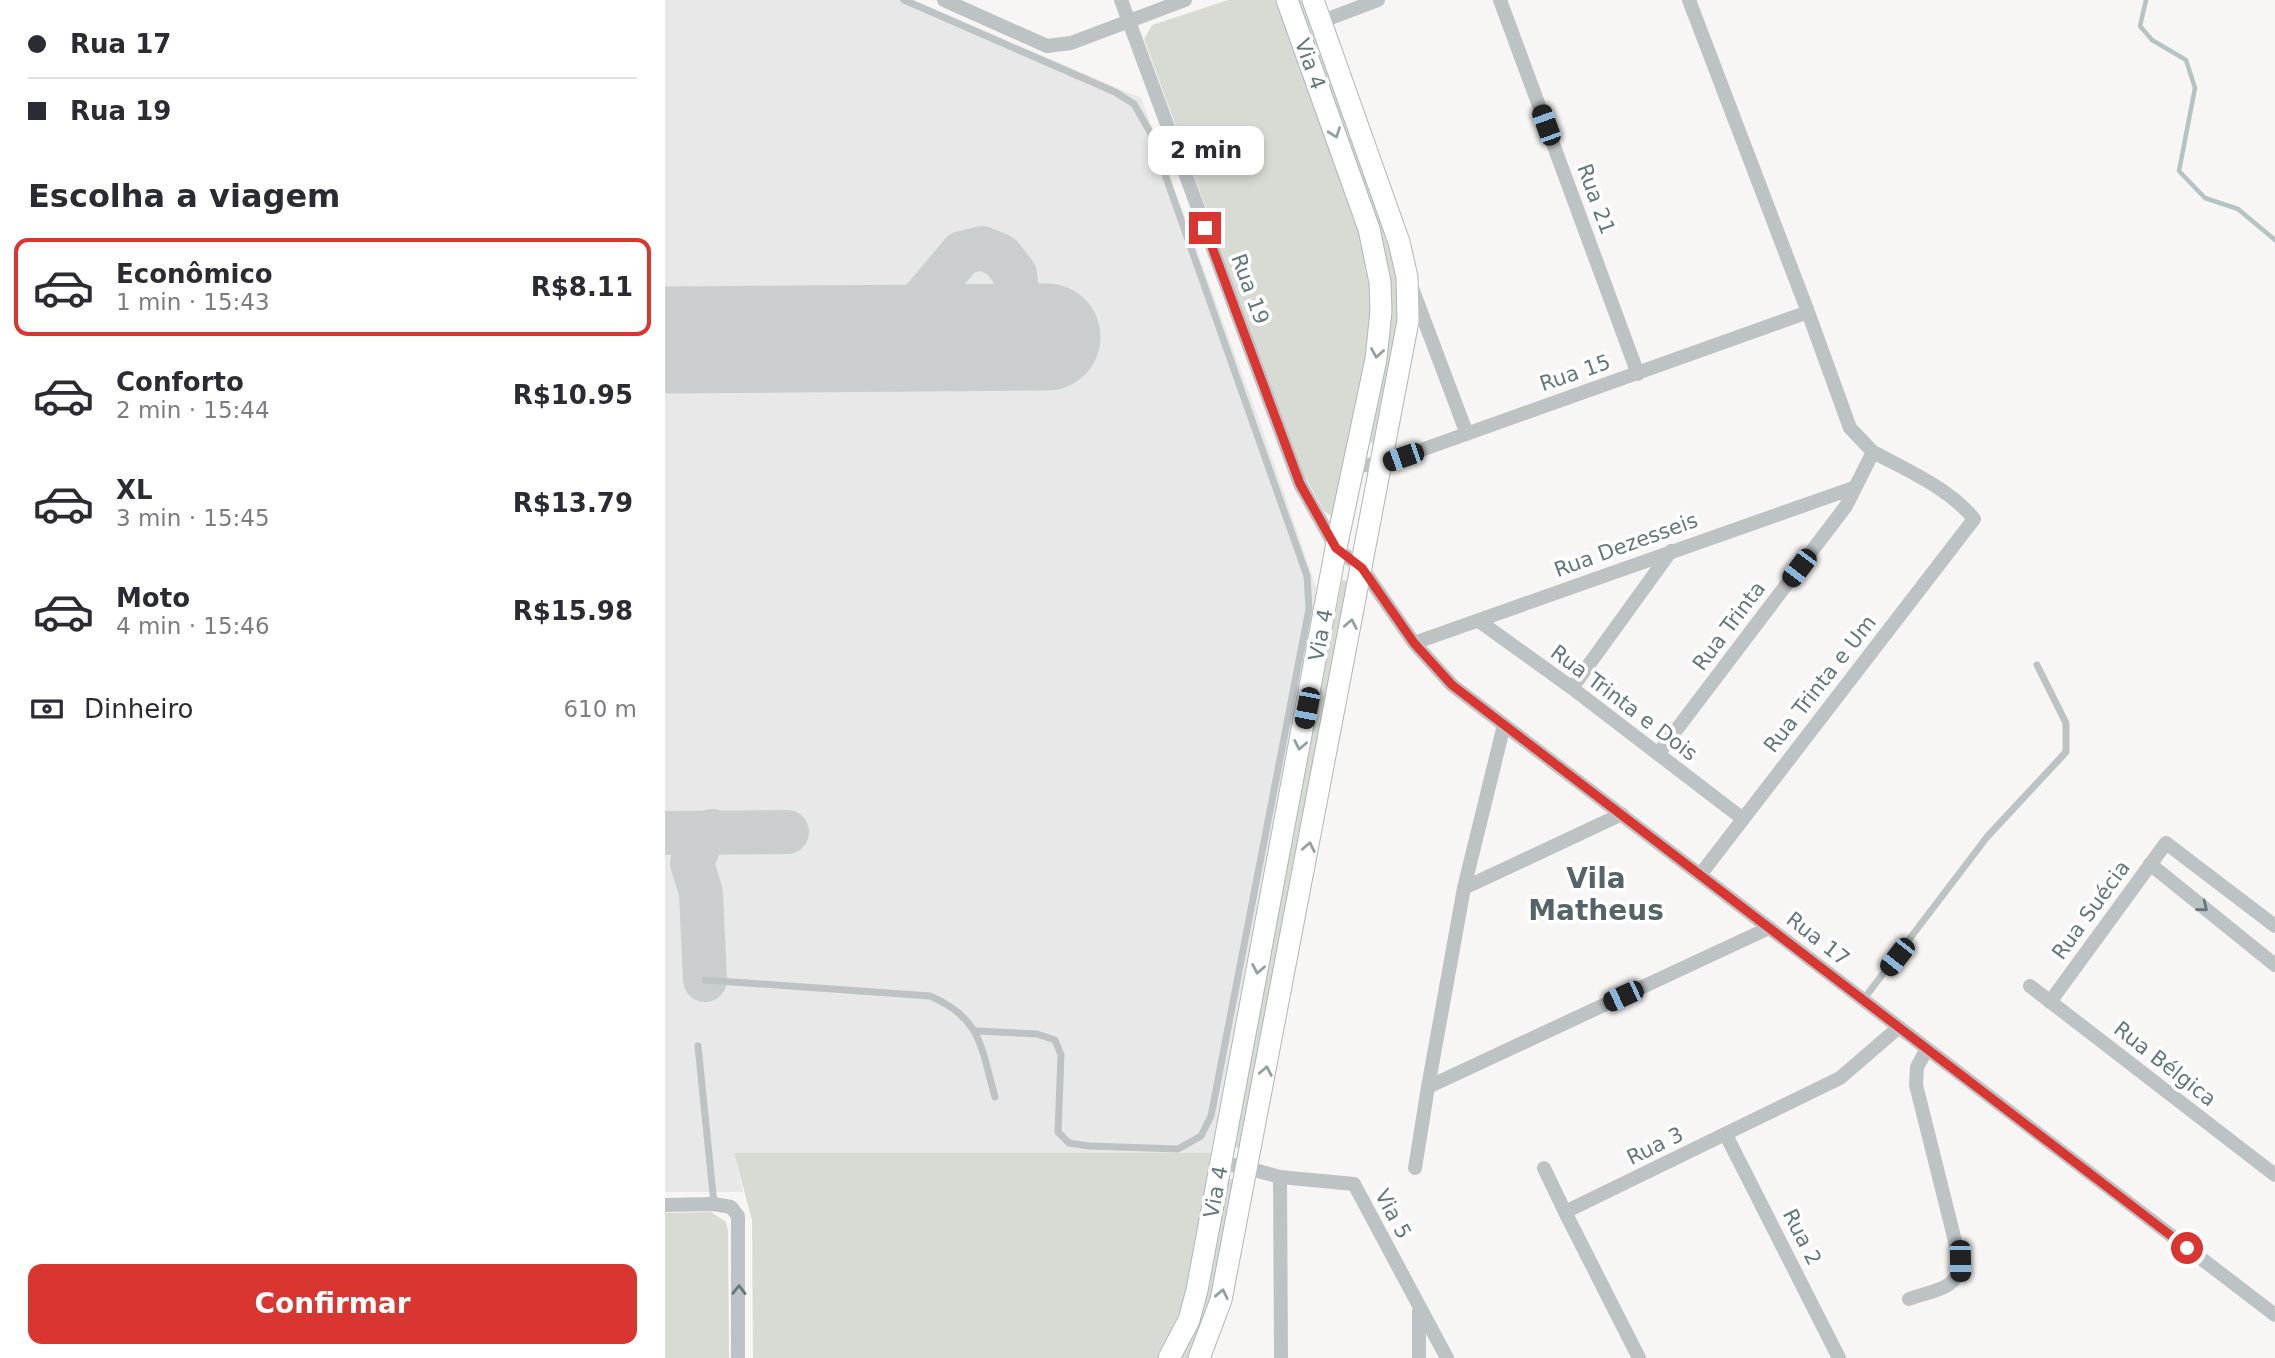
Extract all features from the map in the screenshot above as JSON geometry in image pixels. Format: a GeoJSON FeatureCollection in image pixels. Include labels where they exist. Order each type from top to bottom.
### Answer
{"type":"FeatureCollection","features":[{"type":"Feature","properties":{"kind":"street"},"geometry":{"type":"LineString","coordinates":[[944,0],[1047,46],[1071,43],[1185,0]]}},
{"type":"Feature","properties":{"kind":"street","name":"Rua 19"},"geometry":{"type":"LineString","coordinates":[[1121,0],[1300,484],[1336,548]]}},
{"type":"Feature","properties":{"kind":"street","name":"Via 4"},"geometry":{"type":"LineString","coordinates":[[1170,1358],[1192,1310],[1336,548],[1380,335],[1378,270],[1369,229],[1287,0]]}},
{"type":"Feature","properties":{"kind":"street","name":"Via 4"},"geometry":{"type":"LineString","coordinates":[[1199,1358],[1221,1300],[1248,1168],[1408,321],[1408,277],[1399,243],[1313,0]]}},
{"type":"Feature","properties":{"kind":"street"},"geometry":{"type":"LineString","coordinates":[[1320,22],[1378,0]]}},
{"type":"Feature","properties":{"kind":"street","name":"Rua 21"},"geometry":{"type":"LineString","coordinates":[[1500,0],[1638,374]]}},
{"type":"Feature","properties":{"kind":"street"},"geometry":{"type":"LineString","coordinates":[[1689,0],[1850,428],[1873,452],[1853,488]]}},
{"type":"Feature","properties":{"kind":"street"},"geometry":{"type":"LineString","coordinates":[[1408,277],[1467,434]]}},
{"type":"Feature","properties":{"kind":"street","name":"Rua 15"},"geometry":{"type":"LineString","coordinates":[[1355,466],[1382,464],[1808,312]]}},
{"type":"Feature","properties":{"kind":"street","name":"Rua Trinta e Um"},"geometry":{"type":"LineString","coordinates":[[1700,875],[1974,519],[1967,511],[1915,474],[1873,452]]}},
{"type":"Feature","properties":{"kind":"street","name":"Rua Dezesseis"},"geometry":{"type":"LineString","coordinates":[[1414,643],[1853,488]]}},
{"type":"Feature","properties":{"kind":"street","name":"Rua Trinta"},"geometry":{"type":"LineString","coordinates":[[1658,754],[1846,506],[1853,488]]}},
{"type":"Feature","properties":{"kind":"street","name":"Rua 17"},"geometry":{"type":"LineString","coordinates":[[1336,548],[1362,568],[1414,643],[1452,685],[2275,1315]]}},
{"type":"Feature","properties":{"kind":"street"},"geometry":{"type":"LineString","coordinates":[[1572,688],[1671,551]]}},
{"type":"Feature","properties":{"kind":"street","name":"Rua Trinta e Dois"},"geometry":{"type":"LineString","coordinates":[[1479,621],[1572,688],[1743,819]]}},
{"type":"Feature","properties":{"kind":"street"},"geometry":{"type":"LineString","coordinates":[[1415,1168],[1464,888],[1504,725]]}},
{"type":"Feature","properties":{"kind":"street"},"geometry":{"type":"LineString","coordinates":[[1464,888],[1622,814]]}},
{"type":"Feature","properties":{"kind":"street","name":"Rua Suécia"},"geometry":{"type":"LineString","coordinates":[[2050,1002],[2166,843],[2275,926]]}},
{"type":"Feature","properties":{"kind":"street"},"geometry":{"type":"LineString","coordinates":[[2150,864],[2275,965]]}},
{"type":"Feature","properties":{"kind":"street"},"geometry":{"type":"LineString","coordinates":[[1429,1087],[1769,928]]}},
{"type":"Feature","properties":{"kind":"street","name":"Rua Bélgica"},"geometry":{"type":"LineString","coordinates":[[2030,986],[2275,1175]]}},
{"type":"Feature","properties":{"kind":"street","name":"Rua 3"},"geometry":{"type":"LineString","coordinates":[[1565,1212],[1840,1078],[1898,1028]]}},
{"type":"Feature","properties":{"kind":"street"},"geometry":{"type":"LineString","coordinates":[[1909,1299],[1955,1283],[1960,1275],[1960,1261],[1916,1085],[1917,1067],[1927,1049]]}},
{"type":"Feature","properties":{"kind":"street","name":"Rua 2"},"geometry":{"type":"LineString","coordinates":[[1726,1135],[1839,1358]]}},
{"type":"Feature","properties":{"kind":"street","name":"Via 5"},"geometry":{"type":"LineString","coordinates":[[1221,1166],[1248,1168],[1280,1177],[1354,1184],[1447,1358]]}},
{"type":"Feature","properties":{"kind":"street"},"geometry":{"type":"LineString","coordinates":[[1544,1168],[1639,1358]]}},
{"type":"Feature","properties":{"kind":"street"},"geometry":{"type":"LineString","coordinates":[[1280,1177],[1282,1358]]}},
{"type":"Feature","properties":{"kind":"street"},"geometry":{"type":"LineString","coordinates":[[665,1205],[714,1204],[731,1207],[738,1216],[738,1358]]}},
{"type":"Feature","properties":{"kind":"street"},"geometry":{"type":"LineString","coordinates":[[1419,1307],[1419,1358]]}},
{"type":"Feature","properties":{"kind":"lane"},"geometry":{"type":"LineString","coordinates":[[904,0],[1115,92],[1134,104],[1150,132],[1307,576],[1308,609],[1211,1115],[1201,1136],[1178,1149],[1069,1143],[1058,1132],[1061,1055],[1055,1040],[1037,1034],[977,1031]]}},
{"type":"Feature","properties":{"kind":"lane"},"geometry":{"type":"LineString","coordinates":[[1863,1000],[1987,837],[2066,752],[2066,723],[2037,665]]}},
{"type":"Feature","properties":{"kind":"lane"},"geometry":{"type":"LineString","coordinates":[[705,980],[930,996],[952,1005],[977,1031],[995,1097]]}},
{"type":"Feature","properties":{"kind":"lane"},"geometry":{"type":"LineString","coordinates":[[698,1046],[714,1204]]}},
{"type":"Feature","properties":{"kind":"shaded area"},"geometry":{"type":"Polygon","coordinates":[[[665,0],[914,0],[1141,98],[1261,425],[1317,590],[1211,1153],[734,1153],[743,1192],[665,1192],[665,0]]]}},
{"type":"Feature","properties":{"kind":"shaded area"},"geometry":{"type":"Polygon","coordinates":[[[1228,0],[1277,0],[1364,244],[1371,313],[1369,348],[1358,417],[1336,520],[1324,511],[1304,475],[1144,39],[1152,25],[1228,0]]]}},
{"type":"Feature","properties":{"kind":"shaded area"},"geometry":{"type":"Polygon","coordinates":[[[1294,0],[1305,0],[1386,226],[1399,286],[1397,329],[1376,443],[1372,444],[1369,438],[1389,333],[1294,0]]]}},
{"type":"Feature","properties":{"kind":"shaded area"},"geometry":{"type":"Polygon","coordinates":[[[1342,580],[1350,582],[1242,1148],[1238,1148],[1234,1146],[1342,580]]]}},
{"type":"Feature","properties":{"kind":"shaded area"},"geometry":{"type":"Polygon","coordinates":[[[734,1153],[1211,1153],[1187,1290],[1178,1325],[1159,1358],[753,1358],[752,1220],[734,1153]]]}},
{"type":"Feature","properties":{"kind":"shaded area"},"geometry":{"type":"Polygon","coordinates":[[[1229,1179],[1234,1179],[1214,1297],[1191,1358],[1181,1358],[1229,1179]]]}},
{"type":"Feature","properties":{"kind":"shaded area"},"geometry":{"type":"Polygon","coordinates":[[[711,1212],[726,1222],[728,1231],[729,1358],[665,1358],[665,1213],[711,1212]]]}},
{"type":"Feature","properties":{"kind":"waterway"},"geometry":{"type":"LineString","coordinates":[[2146,0],[2140,26],[2152,40],[2186,60],[2195,88],[2179,171],[2205,198],[2238,209],[2275,240]]}},
{"type":"Feature","properties":{"kind":"taxiway"},"geometry":{"type":"LineString","coordinates":[[859,338],[915,309],[962,253],[982,248],[1001,256],[1015,274],[1021,337]]}},
{"type":"Feature","properties":{"kind":"taxiway"},"geometry":{"type":"LineString","coordinates":[[705,980],[701,893],[692,863],[701,841],[712,831]]}},
{"type":"Feature","properties":{"kind":"taxiway"},"geometry":{"type":"LineString","coordinates":[[665,833],[787,832]]}},
{"type":"Feature","properties":{"kind":"runway"},"geometry":{"type":"LineString","coordinates":[[665,340],[1047,337]]}},
{"type":"Feature","properties":{"kind":"district","name":"Vila Matheus"},"geometry":{"type":"Point","coordinates":[1596,894]}},
{"type":"Feature","properties":{"kind":"route"},"geometry":{"type":"LineString","coordinates":[[1205,228],[1300,484],[1336,548],[1362,568],[1414,643],[1452,685],[2187,1248]]}}]}
